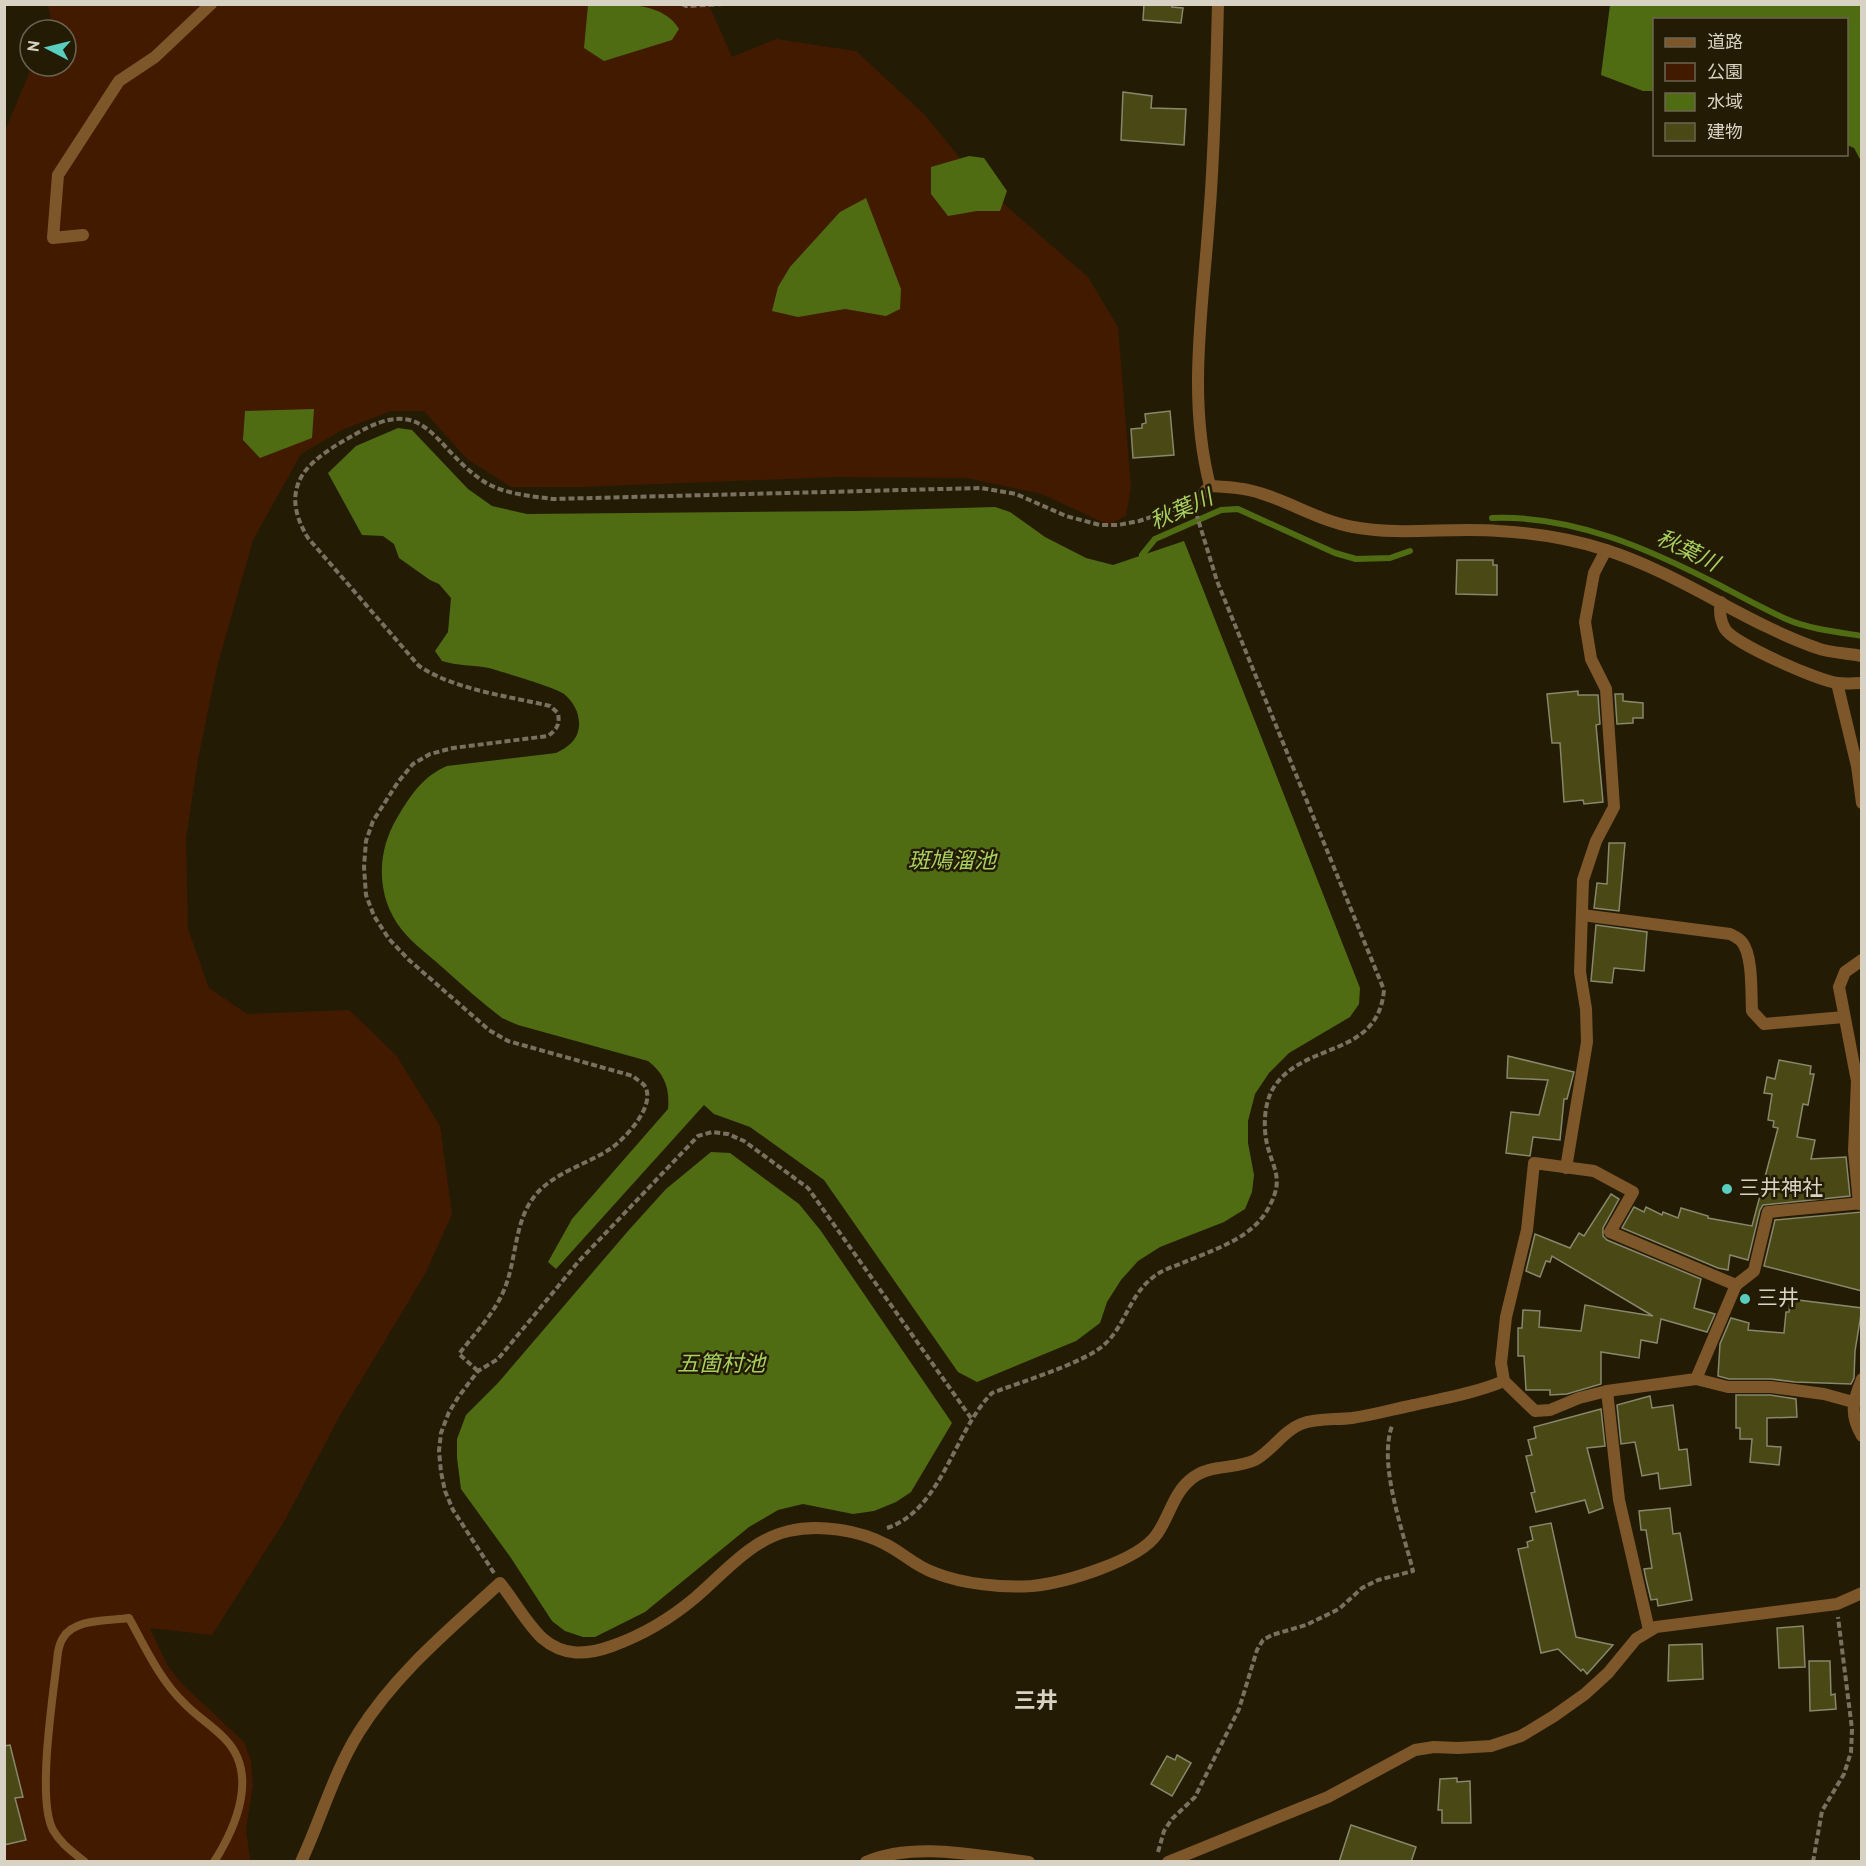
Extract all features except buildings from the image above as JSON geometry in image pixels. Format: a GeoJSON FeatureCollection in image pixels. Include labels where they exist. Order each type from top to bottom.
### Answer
{"type":"FeatureCollection","features":[{"type":"Feature","properties":{"kind":"street"},"geometry":{"type":"LineString","coordinates":[[83,235],[53,238],[58,175],[119,81],[155,57],[211,4]]}},
{"type":"Feature","properties":{"kind":"street"},"geometry":{"type":"LineString","coordinates":[[1210,486],[1202,455],[1197,395],[1213,167],[1218,4]]}},
{"type":"Feature","properties":{"kind":"street"},"geometry":{"type":"LineString","coordinates":[[1193,504],[1210,486],[1238,487],[1265,494],[1325,520],[1354,527],[1391,531],[1498,531],[1556,538],[1606,550],[1666,573],[1769,628],[1819,649],[1862,656]]}},
{"type":"Feature","properties":{"kind":"street"},"geometry":{"type":"LineString","coordinates":[[1566,1168],[1587,1042],[1586,1010],[1580,972],[1583,880],[1596,841],[1614,807],[1606,689],[1591,659],[1585,622],[1594,573],[1606,550]]}},
{"type":"Feature","properties":{"kind":"street"},"geometry":{"type":"LineString","coordinates":[[1721,602],[1719,611],[1726,631],[1759,652],[1797,670],[1837,683],[1862,683]]}},
{"type":"Feature","properties":{"kind":"street"},"geometry":{"type":"LineString","coordinates":[[1837,683],[1857,766],[1862,803]]}},
{"type":"Feature","properties":{"kind":"street"},"geometry":{"type":"LineString","coordinates":[[1582,915],[1730,934],[1740,939],[1746,949],[1752,1011],[1764,1024],[1844,1017]]}},
{"type":"Feature","properties":{"kind":"street"},"geometry":{"type":"LineString","coordinates":[[1696,1379],[1736,1286],[1754,1271],[1768,1212],[1860,1203],[1854,1151],[1857,1081],[1839,987],[1845,972],[1862,960]]}},
{"type":"Feature","properties":{"kind":"street"},"geometry":{"type":"LineString","coordinates":[[1736,1286],[1610,1232],[1633,1192],[1594,1171],[1534,1163],[1527,1230],[1506,1317],[1501,1363],[1504,1381],[1534,1411],[1550,1410],[1579,1398],[1607,1391],[1696,1379],[1728,1387],[1771,1387],[1824,1394],[1853,1401]]}},
{"type":"Feature","properties":{"kind":"street"},"geometry":{"type":"LineString","coordinates":[[1862,1379],[1853,1401],[1856,1426],[1862,1436]]}},
{"type":"Feature","properties":{"kind":"street"},"geometry":{"type":"LineString","coordinates":[[301,1862],[348,1754],[359,1733],[387,1693],[418,1658],[500,1583],[541,1637],[571,1654],[592,1653],[639,1636],[669,1618],[695,1598],[742,1556],[767,1539],[789,1531],[820,1528],[866,1536],[887,1545],[935,1574],[1007,1587],[1054,1583],[1125,1559],[1144,1548],[1157,1535],[1189,1480],[1205,1471],[1257,1459],[1298,1425],[1315,1420],[1350,1418],[1402,1407],[1481,1390],[1504,1381]]}},
{"type":"Feature","properties":{"kind":"street"},"geometry":{"type":"LineString","coordinates":[[1607,1391],[1619,1500],[1649,1630]]}},
{"type":"Feature","properties":{"kind":"street"},"geometry":{"type":"LineString","coordinates":[[1168,1862],[1328,1797],[1416,1750],[1434,1747],[1491,1746],[1521,1736],[1585,1694],[1608,1672],[1636,1639],[1649,1630],[1673,1623],[1837,1604],[1862,1593]]}},
{"type":"Feature","properties":{"kind":"street"},"geometry":{"type":"LineString","coordinates":[[866,1862],[902,1852],[951,1852],[1029,1862]]}},
{"type":"Feature","properties":{"kind":"lane"},"geometry":{"type":"LineString","coordinates":[[85,1862],[63,1845],[52,1828],[46,1805],[45,1782],[58,1652],[63,1637],[74,1627],[87,1623],[129,1618],[163,1677],[183,1703],[226,1739],[235,1752],[241,1768],[241,1793],[237,1820],[214,1862]]}},
{"type":"Feature","properties":{"kind":"path"},"geometry":{"type":"LineString","coordinates":[[682,4],[724,4]]}},
{"type":"Feature","properties":{"kind":"path"},"geometry":{"type":"LineString","coordinates":[[478,1371],[459,1353],[491,1313],[504,1289],[513,1259],[518,1228],[525,1213],[537,1193],[552,1180],[609,1150],[625,1137],[641,1115],[647,1100],[645,1086],[633,1076],[517,1043],[489,1030],[409,960],[389,939],[374,916],[366,895],[364,867],[366,841],[373,821],[398,782],[413,764],[430,754],[453,748],[548,736],[556,730],[560,722],[558,713],[550,706],[456,684],[435,677],[419,666],[308,538],[299,523],[294,505],[296,489],[303,474],[333,447],[366,427],[399,418],[415,420],[430,429],[468,469],[484,482],[506,491],[553,499],[981,488],[1016,494],[1083,522],[1118,525],[1139,522],[1193,504]]}},
{"type":"Feature","properties":{"kind":"path"},"geometry":{"type":"LineString","coordinates":[[866,1536],[892,1527],[924,1502],[939,1481],[971,1418],[992,1393],[1086,1357],[1105,1344],[1121,1323],[1142,1286],[1158,1273],[1242,1236],[1257,1223],[1270,1206],[1277,1186],[1276,1171],[1267,1144],[1265,1124],[1267,1105],[1274,1087],[1290,1070],[1361,1036],[1375,1021],[1383,1005],[1384,990],[1217,581],[1201,529]]}},
{"type":"Feature","properties":{"kind":"path"},"geometry":{"type":"LineString","coordinates":[[500,1583],[453,1510],[445,1491],[439,1451],[441,1433],[449,1412],[478,1371],[498,1359],[579,1261],[699,1136],[712,1132],[728,1134],[744,1141],[808,1188],[971,1418]]}},
{"type":"Feature","properties":{"kind":"path"},"geometry":{"type":"LineString","coordinates":[[1157,1854],[1164,1831],[1172,1819],[1195,1797],[1239,1709],[1257,1650],[1263,1640],[1306,1625],[1339,1609],[1362,1588],[1378,1580],[1413,1571],[1387,1466],[1387,1448],[1391,1428],[1402,1407]]}},
{"type":"Feature","properties":{"kind":"path"},"geometry":{"type":"LineString","coordinates":[[1813,1862],[1822,1811],[1844,1774],[1851,1752],[1852,1729],[1837,1604]]}},
{"type":"Feature","properties":{"kind":"green space"},"geometry":{"type":"Polygon","coordinates":[[[48,5],[709,5],[732,57],[776,39],[856,51],[925,115],[981,184],[1088,277],[1118,327],[1131,488],[1126,516],[1109,525],[1042,494],[967,478],[835,477],[582,487],[511,487],[467,459],[424,411],[391,411],[342,430],[301,454],[253,540],[217,667],[198,759],[186,839],[188,929],[209,988],[247,1014],[349,1010],[396,1055],[440,1126],[452,1214],[425,1274],[339,1417],[285,1520],[212,1635],[150,1628],[167,1665],[182,1684],[244,1742],[251,1761],[253,1785],[246,1829],[249,1861],[5,1862],[4,133],[27,78],[78,78],[78,18],[51,18],[48,5]]]}},
{"type":"Feature","properties":{"kind":"water"},"geometry":{"type":"Polygon","coordinates":[[[588,5],[650,8],[662,13],[679,29],[672,40],[604,61],[584,48],[588,5]]]}},
{"type":"Feature","properties":{"kind":"water"},"geometry":{"type":"Polygon","coordinates":[[[1610,5],[1861,5],[1861,161],[1854,148],[1848,145],[1848,18],[1653,18],[1653,91],[1643,91],[1601,75],[1610,5]]]}},
{"type":"Feature","properties":{"kind":"water"},"geometry":{"type":"Polygon","coordinates":[[[969,156],[984,158],[1007,191],[1000,211],[977,211],[948,216],[931,194],[931,167],[969,156]]]}},
{"type":"Feature","properties":{"kind":"water"},"geometry":{"type":"Polygon","coordinates":[[[866,198],[901,289],[900,309],[886,316],[845,309],[798,317],[772,311],[778,287],[790,267],[840,212],[866,198]]]}},
{"type":"Feature","properties":{"kind":"water"},"geometry":{"type":"Polygon","coordinates":[[[314,409],[312,438],[260,458],[243,440],[245,411],[314,409]]]}},
{"type":"Feature","properties":{"kind":"water","name":"斑鳩溜池"},"geometry":{"type":"Polygon","coordinates":[[[398,428],[412,430],[468,489],[492,506],[527,514],[857,511],[995,507],[1010,512],[1045,537],[1086,558],[1113,565],[1184,541],[1360,988],[1359,1004],[1350,1017],[1289,1053],[1269,1073],[1255,1094],[1248,1121],[1248,1143],[1254,1175],[1252,1192],[1245,1209],[1224,1222],[1160,1247],[1138,1261],[1121,1280],[1107,1302],[1100,1323],[1076,1341],[977,1382],[958,1372],[824,1180],[750,1127],[714,1114],[704,1105],[556,1269],[548,1262],[572,1219],[668,1109],[667,1088],[659,1071],[648,1061],[518,1025],[502,1018],[411,940],[393,917],[387,904],[382,875],[385,846],[397,818],[424,781],[447,766],[556,753],[571,743],[579,727],[573,705],[568,697],[558,691],[489,668],[442,661],[435,651],[448,632],[451,598],[439,584],[399,558],[394,544],[383,536],[362,535],[328,473],[356,446],[398,428]]]}},
{"type":"Feature","properties":{"kind":"water","name":"五箇村池"},"geometry":{"type":"Polygon","coordinates":[[[711,1152],[730,1153],[799,1204],[821,1231],[952,1423],[911,1492],[896,1502],[874,1511],[853,1514],[803,1504],[778,1510],[749,1527],[645,1612],[595,1637],[583,1637],[565,1631],[552,1621],[511,1558],[461,1489],[457,1439],[466,1415],[498,1383],[628,1231],[666,1189],[711,1152]]]}},
{"type":"Feature","properties":{"kind":"waterway","name":"秋葉川"},"geometry":{"type":"LineString","coordinates":[[1142,555],[1155,539],[1221,510],[1238,509],[1335,553],[1356,559],[1390,558],[1410,551]]}},
{"type":"Feature","properties":{"kind":"waterway","name":"秋葉川"},"geometry":{"type":"LineString","coordinates":[[1492,518],[1552,522],[1582,528],[1639,547],[1666,559],[1786,619],[1814,628],[1862,636]]}},
{"type":"Feature","properties":{"kind":"place","name":"三井神社"},"geometry":{"type":"Point","coordinates":[1727,1189]}},
{"type":"Feature","properties":{"kind":"place","name":"三井"},"geometry":{"type":"Point","coordinates":[1745,1299]}},
{"type":"Feature","properties":{"kind":"district","name":"三井"},"geometry":{"type":"Point","coordinates":[1036,1702]}}]}
